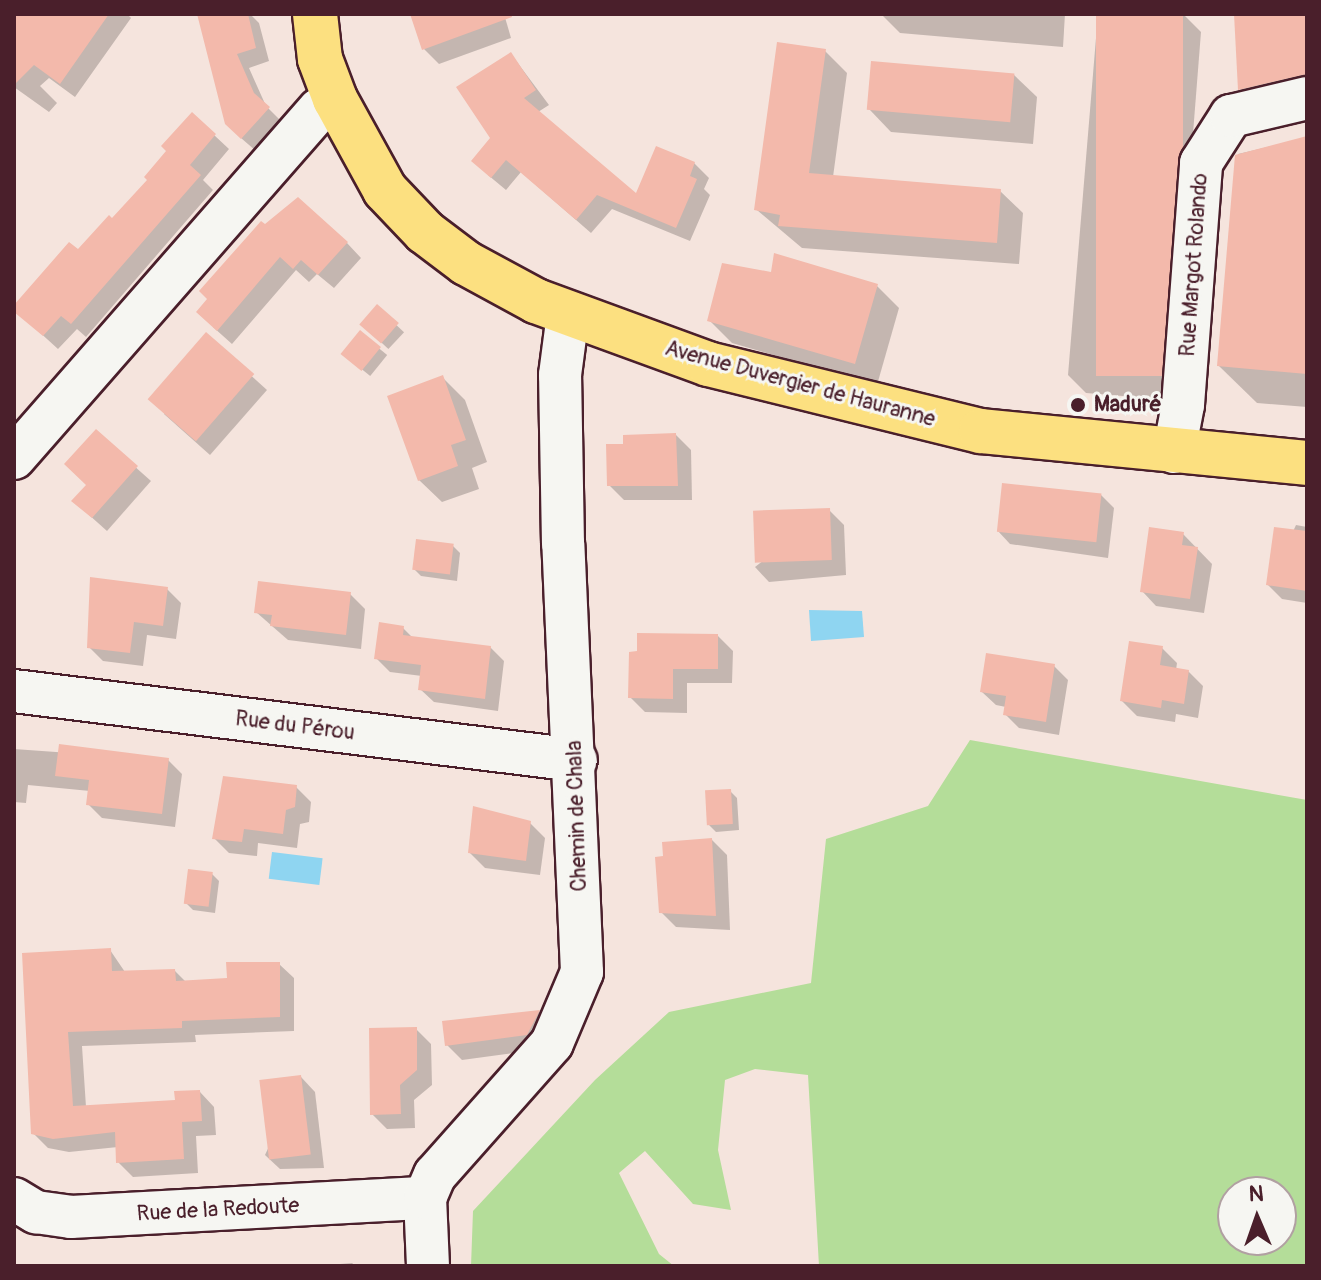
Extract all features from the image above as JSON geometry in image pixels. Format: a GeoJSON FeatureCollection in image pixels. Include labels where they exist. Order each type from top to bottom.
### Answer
{"type":"FeatureCollection","features":[{"type":"Feature","properties":{"kind":"main road","name":"Avenue Duvergier de Hauranne"},"geometry":{"type":"LineString","coordinates":[[315,14],[320,59],[335,99],[385,190],[425,232],[466,263],[568,314],[708,364],[922,418],[1027,437],[1307,463]]}},
{"type":"Feature","properties":{"kind":"street","name":"Rue Margot Rolando"},"geometry":{"type":"LineString","coordinates":[[1174,452],[1184,395],[1201,163],[1231,116],[1307,98]]}},
{"type":"Feature","properties":{"kind":"street"},"geometry":{"type":"LineString","coordinates":[[14,458],[319,110],[335,99]]}},
{"type":"Feature","properties":{"kind":"street","name":"Chemin de Chala"},"geometry":{"type":"LineString","coordinates":[[425,1198],[435,1175],[552,1043],[571,1009],[582,972],[576,760],[563,544],[560,375],[568,314]]}},
{"type":"Feature","properties":{"kind":"street","name":"Rue du Pérou"},"geometry":{"type":"LineString","coordinates":[[14,691],[576,760]]}},
{"type":"Feature","properties":{"kind":"street"},"geometry":{"type":"LineString","coordinates":[[425,1198],[428,1266]]}},
{"type":"Feature","properties":{"kind":"street","name":"Rue de la Redoute"},"geometry":{"type":"LineString","coordinates":[[14,1199],[36,1212],[71,1217],[425,1198]]}},
{"type":"Feature","properties":{"kind":"green space"},"geometry":{"type":"Polygon","coordinates":[[[970,740],[1307,800],[1307,1266],[819,1266],[808,1075],[755,1069],[725,1080],[718,1150],[731,1210],[693,1204],[645,1151],[619,1173],[659,1254],[674,1266],[471,1266],[473,1211],[595,1080],[669,1012],[811,983],[826,839],[928,806],[970,740]]]}},
{"type":"Feature","properties":{"kind":"water"},"geometry":{"type":"Polygon","coordinates":[[[809,610],[862,611],[864,637],[811,641],[809,610]]]}},
{"type":"Feature","properties":{"kind":"water"},"geometry":{"type":"Polygon","coordinates":[[[272,852],[323,858],[319,885],[269,879],[272,852]]]}},
{"type":"Feature","properties":{"kind":"building"},"geometry":{"type":"Polygon","coordinates":[[[14,14],[109,14],[60,84],[34,65],[14,85],[14,14]]]}},
{"type":"Feature","properties":{"kind":"building"},"geometry":{"type":"Polygon","coordinates":[[[197,14],[248,14],[256,48],[237,54],[254,93],[270,107],[241,139],[225,124],[197,14]]]}},
{"type":"Feature","properties":{"kind":"building"},"geometry":{"type":"Polygon","coordinates":[[[410,14],[511,14],[512,17],[422,50],[410,14]]]}},
{"type":"Feature","properties":{"kind":"building"},"geometry":{"type":"Polygon","coordinates":[[[1096,14],[1183,14],[1183,376],[1096,376],[1096,14]]]}},
{"type":"Feature","properties":{"kind":"building"},"geometry":{"type":"Polygon","coordinates":[[[1234,14],[1307,14],[1307,74],[1238,90],[1234,14]]]}},
{"type":"Feature","properties":{"kind":"building"},"geometry":{"type":"Polygon","coordinates":[[[777,42],[826,49],[809,173],[1001,189],[997,243],[778,226],[780,215],[754,210],[777,42]]]}},
{"type":"Feature","properties":{"kind":"building"},"geometry":{"type":"Polygon","coordinates":[[[511,52],[536,90],[524,98],[636,193],[656,146],[695,162],[690,176],[697,179],[676,228],[597,195],[576,220],[506,160],[491,178],[471,161],[490,138],[456,87],[511,52]]]}},
{"type":"Feature","properties":{"kind":"building"},"geometry":{"type":"Polygon","coordinates":[[[871,61],[1014,74],[1010,122],[867,110],[871,61]]]}},
{"type":"Feature","properties":{"kind":"building"},"geometry":{"type":"Polygon","coordinates":[[[192,112],[216,134],[190,165],[201,175],[71,324],[61,316],[43,336],[14,312],[14,305],[69,242],[78,249],[109,215],[112,218],[147,180],[144,177],[166,151],[161,146],[192,112]]]}},
{"type":"Feature","properties":{"kind":"building"},"geometry":{"type":"Polygon","coordinates":[[[1307,136],[1307,374],[1217,366],[1235,155],[1307,136]]]}},
{"type":"Feature","properties":{"kind":"building"},"geometry":{"type":"Polygon","coordinates":[[[298,197],[348,242],[318,275],[301,260],[293,269],[280,257],[217,331],[196,312],[207,299],[199,291],[261,221],[265,224],[298,197]]]}},
{"type":"Feature","properties":{"kind":"building"},"geometry":{"type":"Polygon","coordinates":[[[774,253],[878,284],[855,364],[707,321],[722,263],[771,272],[774,253]]]}},
{"type":"Feature","properties":{"kind":"building"},"geometry":{"type":"Polygon","coordinates":[[[377,304],[399,323],[381,343],[359,324],[377,304]]]}},
{"type":"Feature","properties":{"kind":"building"},"geometry":{"type":"Polygon","coordinates":[[[360,330],[381,347],[361,371],[340,354],[360,330]]]}},
{"type":"Feature","properties":{"kind":"building"},"geometry":{"type":"Polygon","coordinates":[[[206,332],[254,374],[196,441],[148,399],[206,332]]]}},
{"type":"Feature","properties":{"kind":"building"},"geometry":{"type":"Polygon","coordinates":[[[443,375],[466,440],[451,445],[458,466],[418,481],[387,396],[443,375]]]}},
{"type":"Feature","properties":{"kind":"building"},"geometry":{"type":"Polygon","coordinates":[[[96,429],[138,466],[92,518],[71,501],[86,485],[64,464],[96,429]]]}},
{"type":"Feature","properties":{"kind":"building"},"geometry":{"type":"Polygon","coordinates":[[[676,433],[678,486],[607,486],[606,444],[623,444],[623,435],[676,433]]]}},
{"type":"Feature","properties":{"kind":"building"},"geometry":{"type":"Polygon","coordinates":[[[1002,483],[1101,493],[1096,542],[997,532],[1002,483]]]}},
{"type":"Feature","properties":{"kind":"building"},"geometry":{"type":"Polygon","coordinates":[[[830,508],[832,560],[755,563],[753,511],[830,508]]]}},
{"type":"Feature","properties":{"kind":"building"},"geometry":{"type":"Polygon","coordinates":[[[1149,527],[1184,532],[1182,545],[1198,547],[1190,599],[1140,592],[1149,527]]]}},
{"type":"Feature","properties":{"kind":"building"},"geometry":{"type":"Polygon","coordinates":[[[1274,527],[1307,531],[1307,591],[1266,585],[1274,527]]]}},
{"type":"Feature","properties":{"kind":"building"},"geometry":{"type":"Polygon","coordinates":[[[416,539],[454,544],[450,574],[412,570],[416,539]]]}},
{"type":"Feature","properties":{"kind":"building"},"geometry":{"type":"Polygon","coordinates":[[[90,577],[168,587],[163,626],[134,622],[130,653],[87,648],[90,577]]]}},
{"type":"Feature","properties":{"kind":"building"},"geometry":{"type":"Polygon","coordinates":[[[258,581],[351,592],[346,635],[270,626],[272,615],[254,613],[258,581]]]}},
{"type":"Feature","properties":{"kind":"building"},"geometry":{"type":"Polygon","coordinates":[[[379,622],[404,626],[403,635],[491,646],[485,699],[418,690],[421,665],[374,659],[379,622]]]}},
{"type":"Feature","properties":{"kind":"building"},"geometry":{"type":"Polygon","coordinates":[[[637,633],[718,634],[718,669],[673,669],[673,699],[628,698],[629,652],[637,651],[637,633]]]}},
{"type":"Feature","properties":{"kind":"building"},"geometry":{"type":"Polygon","coordinates":[[[1129,641],[1163,646],[1160,665],[1189,670],[1184,704],[1162,700],[1161,708],[1120,701],[1129,641]]]}},
{"type":"Feature","properties":{"kind":"building"},"geometry":{"type":"Polygon","coordinates":[[[986,653],[1055,664],[1046,722],[1003,715],[1006,696],[980,692],[986,653]]]}},
{"type":"Feature","properties":{"kind":"building"},"geometry":{"type":"Polygon","coordinates":[[[59,744],[169,758],[162,814],[86,805],[89,780],[55,776],[59,744]]]}},
{"type":"Feature","properties":{"kind":"building"},"geometry":{"type":"Polygon","coordinates":[[[223,776],[297,785],[295,807],[286,810],[283,834],[244,829],[242,842],[212,839],[223,776]]]}},
{"type":"Feature","properties":{"kind":"building"},"geometry":{"type":"Polygon","coordinates":[[[731,789],[733,824],[707,825],[705,790],[731,789]]]}},
{"type":"Feature","properties":{"kind":"building"},"geometry":{"type":"Polygon","coordinates":[[[473,806],[531,821],[526,861],[468,853],[473,806]]]}},
{"type":"Feature","properties":{"kind":"building"},"geometry":{"type":"Polygon","coordinates":[[[712,838],[716,916],[659,913],[655,857],[663,856],[662,842],[712,838]]]}},
{"type":"Feature","properties":{"kind":"building"},"geometry":{"type":"Polygon","coordinates":[[[188,869],[213,872],[209,907],[184,904],[188,869]]]}},
{"type":"Feature","properties":{"kind":"building"},"geometry":{"type":"Polygon","coordinates":[[[111,948],[112,971],[175,969],[176,981],[227,978],[226,962],[280,962],[280,1017],[182,1021],[182,1028],[68,1032],[73,1106],[175,1100],[174,1091],[200,1090],[202,1121],[182,1122],[184,1159],[116,1163],[115,1132],[53,1139],[31,1134],[22,953],[111,948]]]}},
{"type":"Feature","properties":{"kind":"building"},"geometry":{"type":"Polygon","coordinates":[[[540,1010],[527,1035],[445,1046],[442,1021],[540,1010]]]}},
{"type":"Feature","properties":{"kind":"building"},"geometry":{"type":"Polygon","coordinates":[[[417,1027],[417,1070],[400,1085],[401,1114],[370,1115],[369,1028],[417,1027]]]}},
{"type":"Feature","properties":{"kind":"building"},"geometry":{"type":"Polygon","coordinates":[[[301,1075],[311,1154],[269,1160],[259,1080],[301,1075]]]}},
{"type":"Feature","properties":{"kind":"place","name":"Maduré"},"geometry":{"type":"Point","coordinates":[1078,405]}}]}
